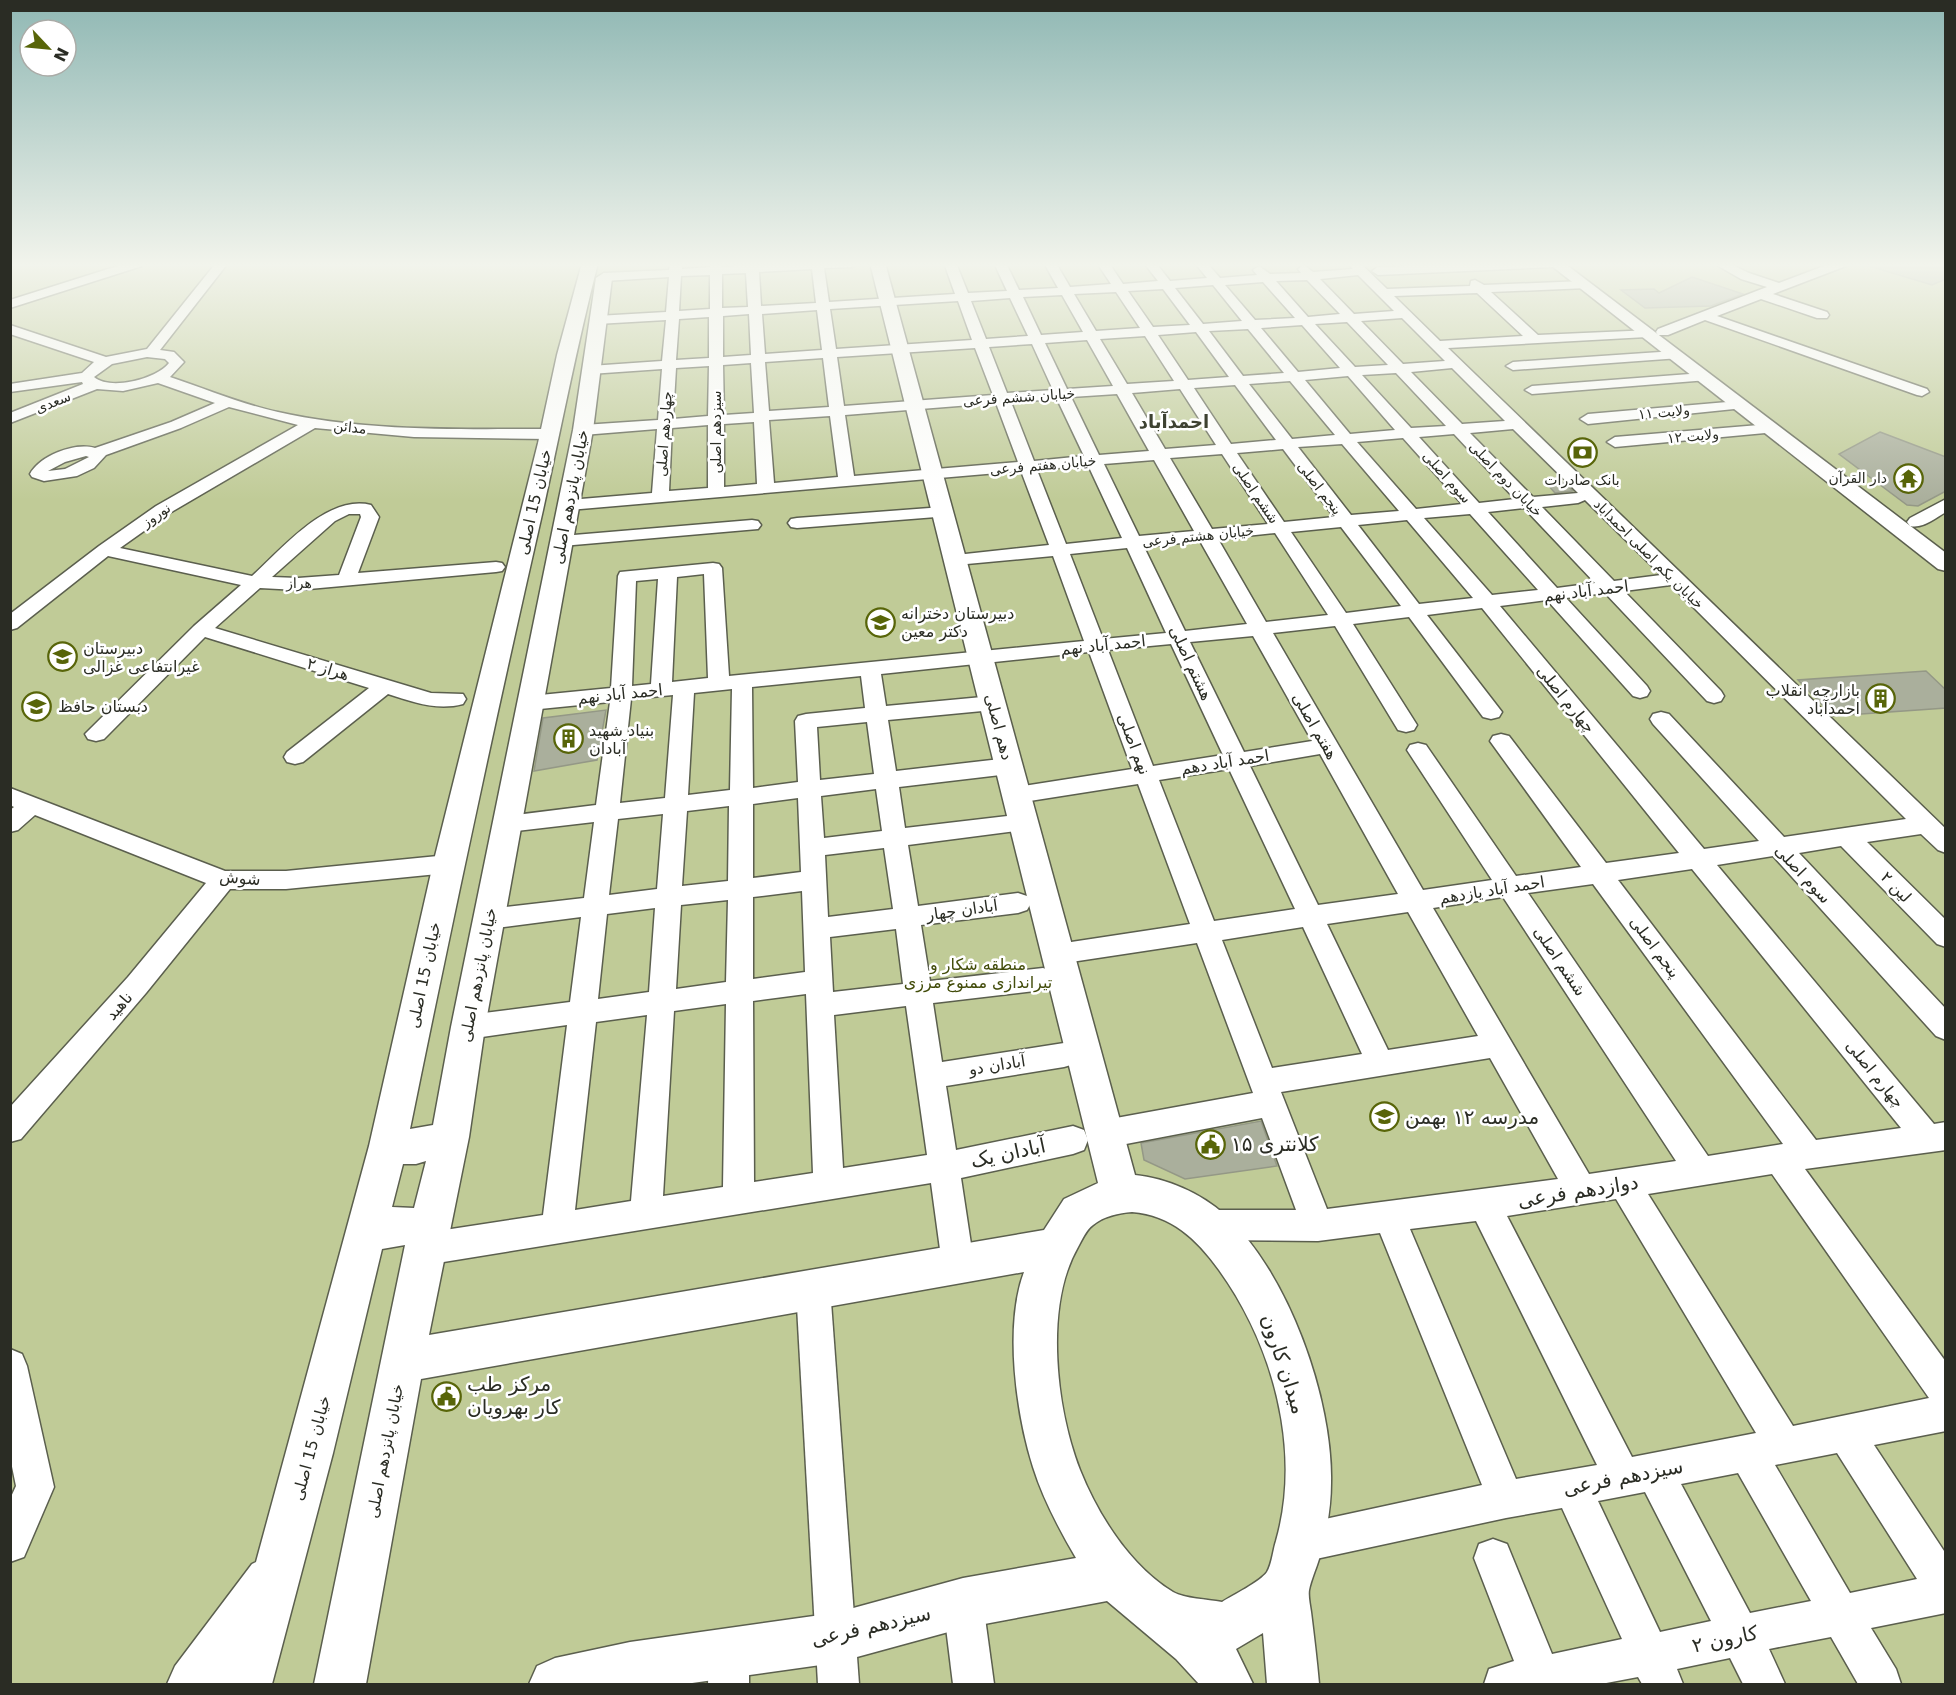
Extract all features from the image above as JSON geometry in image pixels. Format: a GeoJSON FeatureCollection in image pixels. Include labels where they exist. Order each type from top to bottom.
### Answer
{"type":"FeatureCollection","features":[{"type":"Feature","properties":{"kind":"main road","name":"خیابان 15 اصلی"},"geometry":{"type":"LineString","coordinates":[[246,1684],[279,1567],[388,1146],[448,864],[550,434],[587,342]]}},
{"type":"Feature","properties":{"kind":"main road","name":"خیابان پانزدهم اصلی"},"geometry":{"type":"LineString","coordinates":[[340,1684],[426,1242],[450,1137],[488,920],[583,430],[587,342]]}},
{"type":"Feature","properties":{"kind":"main road","name":"دهم اصلی"},"geometry":{"type":"LineString","coordinates":[[899,342],[1120,1192]]}},
{"type":"Feature","properties":{"kind":"main road"},"geometry":{"type":"LineString","coordinates":[[1663,342],[1675,356],[1746,410],[1765,417],[1773,426],[1786,432],[1799,434],[1946,545]]}},
{"type":"Feature","properties":{"kind":"main road"},"geometry":{"type":"LineString","coordinates":[[1668,342],[1946,564]]}},
{"type":"Feature","properties":{"kind":"main road"},"geometry":{"type":"LineString","coordinates":[[505,624],[546,621]]}},
{"type":"Feature","properties":{"kind":"main road"},"geometry":{"type":"LineString","coordinates":[[388,1146],[416,1147],[450,1137]]}},
{"type":"Feature","properties":{"kind":"main road"},"geometry":{"type":"LineString","coordinates":[[1120,1192],[1079,1211],[1052,1248],[1040,1290],[1035,1329],[1036,1366],[1048,1440],[1061,1480],[1082,1526],[1115,1575],[1165,1616],[1222,1670],[1227,1684]]}},
{"type":"Feature","properties":{"kind":"main road","name":"میدان کارون"},"geometry":{"type":"LineString","coordinates":[[1120,1192],[1167,1199],[1208,1225],[1239,1260],[1261,1295],[1277,1329],[1299,1399],[1306,1440],[1308,1487],[1302,1543],[1284,1589]]}},
{"type":"Feature","properties":{"kind":"main road"},"geometry":{"type":"LineString","coordinates":[[365,1237],[383,1228],[400,1225],[421,1229],[426,1242]]}},
{"type":"Feature","properties":{"kind":"main road"},"geometry":{"type":"LineString","coordinates":[[403,1361],[1052,1248]]}},
{"type":"Feature","properties":{"kind":"main road"},"geometry":{"type":"LineString","coordinates":[[193,1684],[279,1567]]}},
{"type":"Feature","properties":{"kind":"main road","name":"سیزدهم فرعی"},"geometry":{"type":"LineString","coordinates":[[555,1684],[629,1676],[837,1661],[963,1603],[1115,1575]]}},
{"type":"Feature","properties":{"kind":"main road"},"geometry":{"type":"LineString","coordinates":[[1165,1616],[1226,1628],[1284,1589],[1293,1684]]}},
{"type":"Feature","properties":{"kind":"street"},"geometry":{"type":"LineString","coordinates":[[49,342],[107,362]]}},
{"type":"Feature","properties":{"kind":"street"},"geometry":{"type":"LineString","coordinates":[[151,353],[160,342]]}},
{"type":"Feature","properties":{"kind":"street"},"geometry":{"type":"LineString","coordinates":[[586,349],[604,342]]}},
{"type":"Feature","properties":{"kind":"street","name":"چهاردهم اصلی"},"geometry":{"type":"LineString","coordinates":[[660,498],[671,342]]}},
{"type":"Feature","properties":{"kind":"street","name":"سیزدهم اصلی"},"geometry":{"type":"LineString","coordinates":[[716,342],[716,493]]}},
{"type":"Feature","properties":{"kind":"street"},"geometry":{"type":"LineString","coordinates":[[757,342],[766,489]]}},
{"type":"Feature","properties":{"kind":"street"},"geometry":{"type":"LineString","coordinates":[[828,342],[847,482]]}},
{"type":"Feature","properties":{"kind":"street"},"geometry":{"type":"LineString","coordinates":[[586,349],[669,364],[993,342]]}},
{"type":"Feature","properties":{"kind":"street","name":"هشتم اصلی"},"geometry":{"type":"LineString","coordinates":[[1038,342],[1381,1064]]}},
{"type":"Feature","properties":{"kind":"street","name":"هفتم اصلی"},"geometry":{"type":"LineString","coordinates":[[1095,342],[1581,1190]]}},
{"type":"Feature","properties":{"kind":"street","name":"ششم اصلی"},"geometry":{"type":"LineString","coordinates":[[1156,342],[1341,620],[1406,725]]}},
{"type":"Feature","properties":{"kind":"street","name":"پنجم اصلی"},"geometry":{"type":"LineString","coordinates":[[1210,342],[1491,712]]}},
{"type":"Feature","properties":{"kind":"street","name":"چهارم اصلی"},"geometry":{"type":"LineString","coordinates":[[1267,342],[1346,439],[1488,603],[1698,859],[1936,1137]]}},
{"type":"Feature","properties":{"kind":"street","name":"سوم اصلی"},"geometry":{"type":"LineString","coordinates":[[1324,342],[1640,691]]}},
{"type":"Feature","properties":{"kind":"street","name":"خیابان دوم اصلی"},"geometry":{"type":"LineString","coordinates":[[1374,342],[1714,696]]}},
{"type":"Feature","properties":{"kind":"street","name":"خیابان یکم اصلی احمداباد"},"geometry":{"type":"LineString","coordinates":[[1434,342],[1946,844]]}},
{"type":"Feature","properties":{"kind":"street"},"geometry":{"type":"LineString","coordinates":[[1437,345],[1484,342]]}},
{"type":"Feature","properties":{"kind":"street"},"geometry":{"type":"LineString","coordinates":[[1780,342],[1922,392]]}},
{"type":"Feature","properties":{"kind":"street","name":"نهم اصلی"},"geometry":{"type":"LineString","coordinates":[[980,343],[1318,1226]]}},
{"type":"Feature","properties":{"kind":"street"},"geometry":{"type":"LineString","coordinates":[[10,388],[91,381],[124,386],[158,378],[168,372],[177,362],[169,355],[151,353],[134,355],[97,367],[91,381]]}},
{"type":"Feature","properties":{"kind":"street"},"geometry":{"type":"LineString","coordinates":[[1513,366],[1675,356]]}},
{"type":"Feature","properties":{"kind":"street","name":"خیابان ششم فرعی"},"geometry":{"type":"LineString","coordinates":[[583,430],[1456,364]]}},
{"type":"Feature","properties":{"kind":"street"},"geometry":{"type":"LineString","coordinates":[[1532,390],[1703,377]]}},
{"type":"Feature","properties":{"kind":"street","name":"مدائن"},"geometry":{"type":"LineString","coordinates":[[158,378],[263,413],[313,423],[399,431],[550,434]]}},
{"type":"Feature","properties":{"kind":"street","name":"سعدی"},"geometry":{"type":"LineString","coordinates":[[10,418],[91,381]]}},
{"type":"Feature","properties":{"kind":"street"},"geometry":{"type":"LineString","coordinates":[[96,453],[176,425],[229,402]]}},
{"type":"Feature","properties":{"kind":"street","name":"ولایت ۱۱"},"geometry":{"type":"LineString","coordinates":[[1588,419],[1746,410]]}},
{"type":"Feature","properties":{"kind":"street","name":"نوروز"},"geometry":{"type":"LineString","coordinates":[[14,617],[162,510],[313,423]]}},
{"type":"Feature","properties":{"kind":"street","name":"خیابان هفتم فرعی"},"geometry":{"type":"LineString","coordinates":[[568,506],[1518,424]]}},
{"type":"Feature","properties":{"kind":"street","name":"ولایت ۱۲"},"geometry":{"type":"LineString","coordinates":[[1615,442],[1773,426]]}},
{"type":"Feature","properties":{"kind":"street","name":"خیابان هشتم فرعی"},"geometry":{"type":"LineString","coordinates":[[956,560],[1578,498]]}},
{"type":"Feature","properties":{"kind":"street"},"geometry":{"type":"LineString","coordinates":[[1916,522],[1946,504]]}},
{"type":"Feature","properties":{"kind":"street"},"geometry":{"type":"LineString","coordinates":[[96,734],[201,630],[333,514],[346,509],[365,509],[370,513],[370,517],[346,580]]}},
{"type":"Feature","properties":{"kind":"street"},"geometry":{"type":"LineString","coordinates":[[797,523],[943,512]]}},
{"type":"Feature","properties":{"kind":"street"},"geometry":{"type":"LineString","coordinates":[[562,541],[752,525]]}},
{"type":"Feature","properties":{"kind":"street","name":"هراز"},"geometry":{"type":"LineString","coordinates":[[105,549],[255,582],[298,584],[496,567]]}},
{"type":"Feature","properties":{"kind":"street"},"geometry":{"type":"LineString","coordinates":[[557,1228],[621,694],[627,576],[713,568],[731,683],[741,797],[738,1200]]}},
{"type":"Feature","properties":{"kind":"street"},"geometry":{"type":"LineString","coordinates":[[646,1214],[675,805],[668,572]]}},
{"type":"Feature","properties":{"kind":"street","name":"احمد آباد نهم"},"geometry":{"type":"LineString","coordinates":[[530,703],[1260,629],[1676,579]]}},
{"type":"Feature","properties":{"kind":"street","name":"هراز ۲"},"geometry":{"type":"LineString","coordinates":[[201,630],[430,700],[456,699]]}},
{"type":"Feature","properties":{"kind":"street"},"geometry":{"type":"LineString","coordinates":[[870,669],[958,1264]]}},
{"type":"Feature","properties":{"kind":"street"},"geometry":{"type":"LineString","coordinates":[[295,757],[385,686]]}},
{"type":"Feature","properties":{"kind":"street"},"geometry":{"type":"LineString","coordinates":[[829,1185],[806,721],[993,703]]}},
{"type":"Feature","properties":{"kind":"street","name":"سوم اصلی"},"geometry":{"type":"LineString","coordinates":[[1661,719],[1946,1028]]}},
{"type":"Feature","properties":{"kind":"street","name":"پنجم اصلی"},"geometry":{"type":"LineString","coordinates":[[1502,741],[1600,873],[1794,1157],[1946,1392]]}},
{"type":"Feature","properties":{"kind":"street","name":"احمد آباد دهم"},"geometry":{"type":"LineString","coordinates":[[1017,795],[1327,746]]}},
{"type":"Feature","properties":{"kind":"street","name":"ششم اصلی"},"geometry":{"type":"LineString","coordinates":[[1418,750],[1701,1172]]}},
{"type":"Feature","properties":{"kind":"street"},"geometry":{"type":"LineString","coordinates":[[507,824],[1009,766]]}},
{"type":"Feature","properties":{"kind":"street"},"geometry":{"type":"LineString","coordinates":[[10,824],[21,800]]}},
{"type":"Feature","properties":{"kind":"street","name":"شوش"},"geometry":{"type":"LineString","coordinates":[[21,800],[223,880],[286,880],[448,864]]}},
{"type":"Feature","properties":{"kind":"street"},"geometry":{"type":"LineString","coordinates":[[812,848],[1024,822]]}},
{"type":"Feature","properties":{"kind":"street","name":"احمد آباد یازدهم"},"geometry":{"type":"LineString","coordinates":[[1058,954],[1925,825]]}},
{"type":"Feature","properties":{"kind":"street","name":"لین ۲"},"geometry":{"type":"LineString","coordinates":[[1847,837],[1946,937]]}},
{"type":"Feature","properties":{"kind":"street","name":"ناهید"},"geometry":{"type":"LineString","coordinates":[[10,1129],[137,985],[223,880]]}},
{"type":"Feature","properties":{"kind":"street"},"geometry":{"type":"LineString","coordinates":[[488,920],[813,880]]}},
{"type":"Feature","properties":{"kind":"street","name":"آبادان چهار"},"geometry":{"type":"LineString","coordinates":[[816,929],[1018,903]]}},
{"type":"Feature","properties":{"kind":"street"},"geometry":{"type":"LineString","coordinates":[[468,1027],[740,991],[918,993],[1043,979]]}},
{"type":"Feature","properties":{"kind":"street"},"geometry":{"type":"LineString","coordinates":[[1105,1134],[1381,1064],[1498,1045]]}},
{"type":"Feature","properties":{"kind":"street","name":"آبادان دو"},"geometry":{"type":"LineString","coordinates":[[930,1076],[1064,1055]]}},
{"type":"Feature","properties":{"kind":"street","name":"دوازدهم فرعی"},"geometry":{"type":"LineString","coordinates":[[1208,1225],[1318,1226],[1484,1205],[1936,1137]]}},
{"type":"Feature","properties":{"kind":"street","name":"آبادان یک"},"geometry":{"type":"LineString","coordinates":[[426,1242],[557,1228],[738,1200],[944,1167],[1073,1140]]}},
{"type":"Feature","properties":{"kind":"street"},"geometry":{"type":"LineString","coordinates":[[1624,1184],[1784,1445]]}},
{"type":"Feature","properties":{"kind":"street"},"geometry":{"type":"LineString","coordinates":[[1484,1205],[1639,1475],[1740,1636],[1765,1684]]}},
{"type":"Feature","properties":{"kind":"street"},"geometry":{"type":"LineString","coordinates":[[1389,1217],[1506,1499]]}},
{"type":"Feature","properties":{"kind":"street"},"geometry":{"type":"LineString","coordinates":[[813,1288],[837,1661]]}},
{"type":"Feature","properties":{"kind":"street"},"geometry":{"type":"LineString","coordinates":[[10,1366],[35,1488],[10,1543]]}},
{"type":"Feature","properties":{"kind":"street","name":"سیزدهم فرعی"},"geometry":{"type":"LineString","coordinates":[[1302,1543],[1506,1499],[1639,1475],[1946,1413]]}},
{"type":"Feature","properties":{"kind":"street"},"geometry":{"type":"LineString","coordinates":[[1845,1433],[1946,1591]]}},
{"type":"Feature","properties":{"kind":"street"},"geometry":{"type":"LineString","coordinates":[[1747,1453],[1881,1684]]}},
{"type":"Feature","properties":{"kind":"street"},"geometry":{"type":"LineString","coordinates":[[1572,1488],[1656,1670]]}},
{"type":"Feature","properties":{"kind":"street"},"geometry":{"type":"LineString","coordinates":[[1493,1558],[1529,1682]]}},
{"type":"Feature","properties":{"kind":"street","name":"کارون ۲"},"geometry":{"type":"LineString","coordinates":[[1529,1682],[1656,1670],[1740,1636],[1946,1591]]}},
{"type":"Feature","properties":{"kind":"street"},"geometry":{"type":"LineString","coordinates":[[963,1603],[974,1684]]}},
{"type":"Feature","properties":{"kind":"green space","name":"منطقه شکار و تیراندازی ممنوع مرزی"},"geometry":{"type":"Polygon","coordinates":[[[11,342],[1945,342],[1945,1684],[11,1684],[11,342]]]}},
{"type":"Feature","properties":{"kind":"building","name":"دار القرآن"},"geometry":{"type":"Polygon","coordinates":[[[1880,432],[1946,457],[1946,491],[1918,506],[1907,505],[1839,454],[1880,432]]]}},
{"type":"Feature","properties":{"kind":"building"},"geometry":{"type":"Polygon","coordinates":[[[1563,482],[1573,491],[1555,493],[1546,483],[1563,482]]]}},
{"type":"Feature","properties":{"kind":"building","name":"بازارچه انقلاب احمدآباد"},"geometry":{"type":"Polygon","coordinates":[[[1926,671],[1946,690],[1946,708],[1833,716],[1798,680],[1926,671]]]}},
{"type":"Feature","properties":{"kind":"building","name":"بنیاد شهید آبادان"},"geometry":{"type":"Polygon","coordinates":[[[606,710],[597,760],[534,771],[543,718],[606,710]]]}},
{"type":"Feature","properties":{"kind":"building","name":"کلانتری ۱۵"},"geometry":{"type":"Polygon","coordinates":[[[1261,1121],[1277,1166],[1185,1179],[1144,1160],[1141,1143],[1261,1121]]]}},
{"type":"Feature","properties":{"kind":"place","name":"بانک صادرات"},"geometry":{"type":"Point","coordinates":[1582,453]}},
{"type":"Feature","properties":{"kind":"place","name":"دار القرآن"},"geometry":{"type":"Point","coordinates":[1908,478]}},
{"type":"Feature","properties":{"kind":"place","name":"دبیرستان دخترانه دکتر معین"},"geometry":{"type":"Point","coordinates":[880,622]}},
{"type":"Feature","properties":{"kind":"place","name":"دبیرستان غیرانتفاعی غزالی"},"geometry":{"type":"Point","coordinates":[62,657]}},
{"type":"Feature","properties":{"kind":"place","name":"بازارچه انقلاب احمدآباد"},"geometry":{"type":"Point","coordinates":[1881,699]}},
{"type":"Feature","properties":{"kind":"place","name":"دبستان حافظ"},"geometry":{"type":"Point","coordinates":[37,706]}},
{"type":"Feature","properties":{"kind":"place","name":"بنیاد شهید آبادان"},"geometry":{"type":"Point","coordinates":[568,739]}},
{"type":"Feature","properties":{"kind":"place","name":"مدرسه ۱۲ بهمن"},"geometry":{"type":"Point","coordinates":[1384,1117]}},
{"type":"Feature","properties":{"kind":"place","name":"کلانتری ۱۵"},"geometry":{"type":"Point","coordinates":[1210,1144]}},
{"type":"Feature","properties":{"kind":"place","name":"مرکز طب کار بهرویان"},"geometry":{"type":"Point","coordinates":[446,1396]}},
{"type":"Feature","properties":{"kind":"district","name":"احمدآباد"},"geometry":{"type":"Point","coordinates":[1174,421]}}]}
